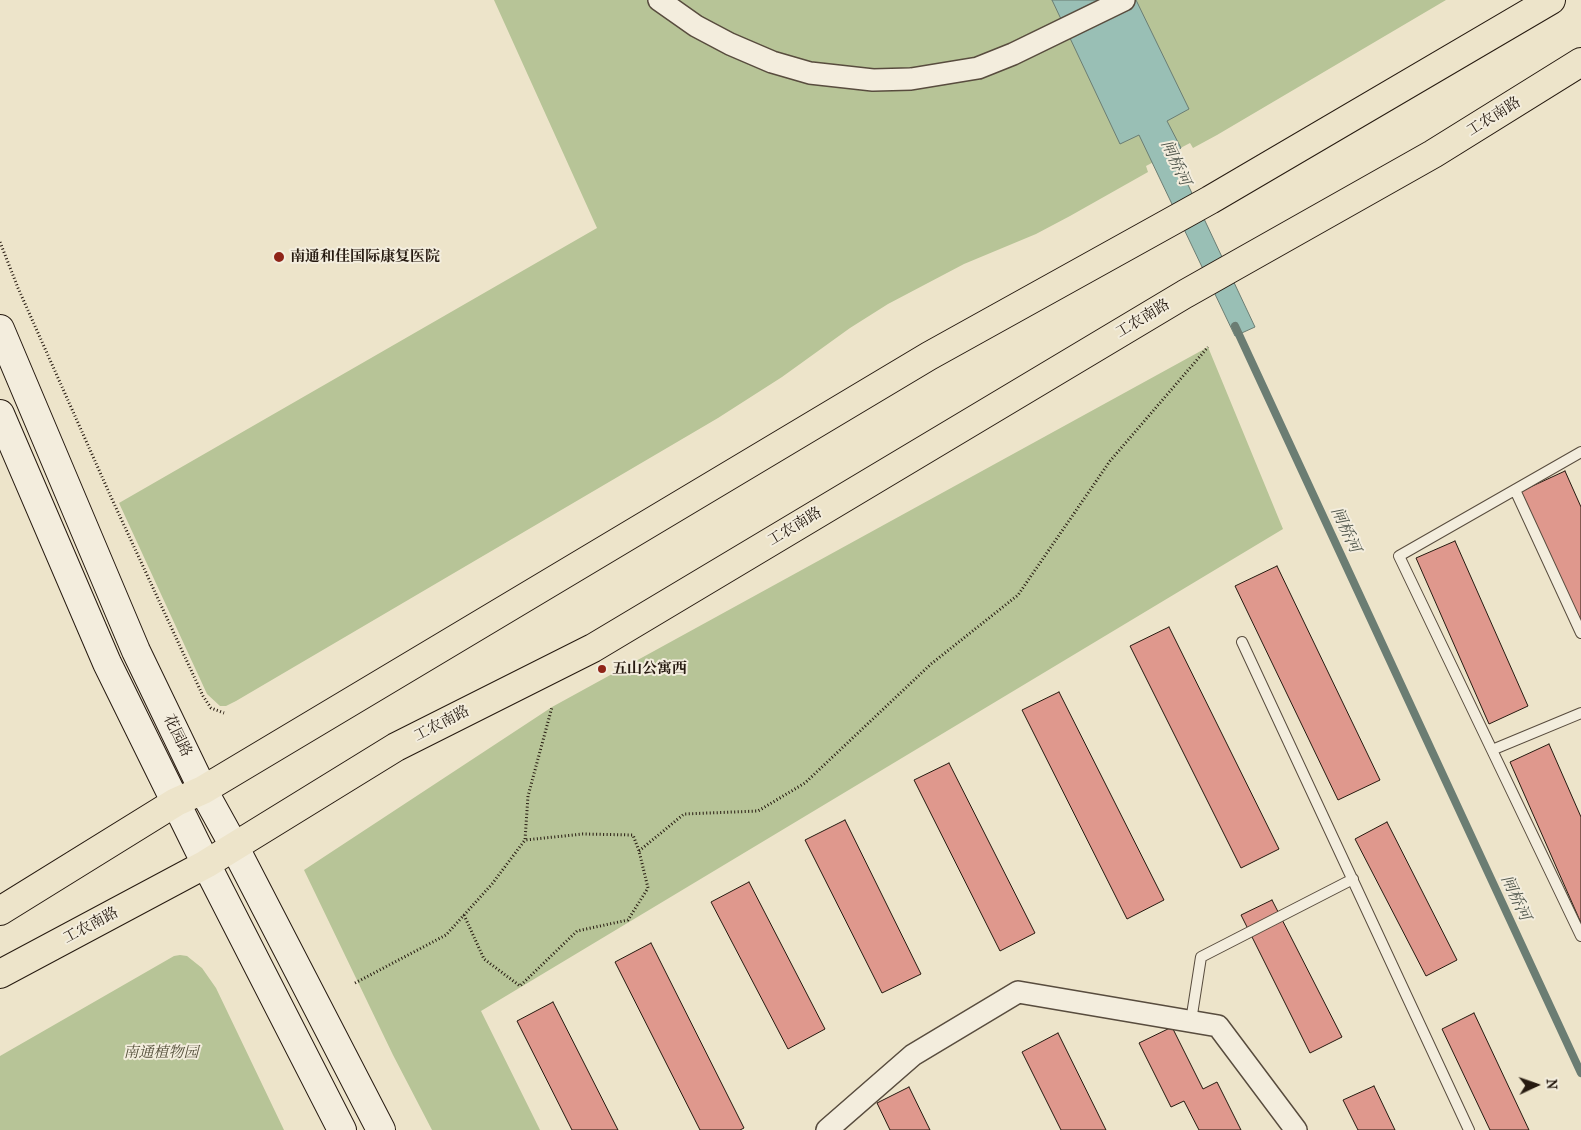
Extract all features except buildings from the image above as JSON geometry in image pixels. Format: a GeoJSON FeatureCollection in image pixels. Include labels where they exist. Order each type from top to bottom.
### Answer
{"type":"FeatureCollection","features":[{"type":"Feature","properties":{"kind":"main road"},"geometry":{"type":"LineString","coordinates":[[0,911],[176,802],[203,790],[929,356],[1210,200],[1551,0]]}},
{"type":"Feature","properties":{"kind":"main road","name":"工农南路"},"geometry":{"type":"LineString","coordinates":[[0,974],[206,864],[396,748],[593,648],[1185,294],[1433,154],[1581,62]]}},
{"type":"Feature","properties":{"kind":"main road","name":"花园路"},"geometry":{"type":"LineString","coordinates":[[0,329],[136,651],[203,790],[381,1130]]}},
{"type":"Feature","properties":{"kind":"main road","name":"花园路"},"geometry":{"type":"LineString","coordinates":[[0,414],[107,663],[206,864],[342,1130]]}},
{"type":"Feature","properties":{"kind":"street"},"geometry":{"type":"LineString","coordinates":[[659,0],[704,30],[730,44],[772,62],[810,73],[873,80],[911,79],[978,68],[1013,54],[1124,0]]}},
{"type":"Feature","properties":{"kind":"street"},"geometry":{"type":"LineString","coordinates":[[827,1130],[913,1055],[1018,992],[1218,1026],[1296,1130]]}},
{"type":"Feature","properties":{"kind":"lane"},"geometry":{"type":"LineString","coordinates":[[1581,452],[1399,556],[1581,936]]}},
{"type":"Feature","properties":{"kind":"lane"},"geometry":{"type":"LineString","coordinates":[[1515,490],[1581,633]]}},
{"type":"Feature","properties":{"kind":"lane"},"geometry":{"type":"LineString","coordinates":[[1242,642],[1469,1130]]}},
{"type":"Feature","properties":{"kind":"lane"},"geometry":{"type":"LineString","coordinates":[[1492,750],[1581,714]]}},
{"type":"Feature","properties":{"kind":"lane"},"geometry":{"type":"LineString","coordinates":[[1191,1022],[1201,957],[1352,879]]}},
{"type":"Feature","properties":{"kind":"path"},"geometry":{"type":"LineString","coordinates":[[0,242],[18,288],[111,497],[203,696],[211,708],[224,713]]}},
{"type":"Feature","properties":{"kind":"path"},"geometry":{"type":"LineString","coordinates":[[639,851],[684,814],[758,811],[805,783],[931,664],[1018,595],[1110,461],[1208,347]]}},
{"type":"Feature","properties":{"kind":"path"},"geometry":{"type":"LineString","coordinates":[[355,982],[446,935],[492,884],[526,840],[528,796],[552,707]]}},
{"type":"Feature","properties":{"kind":"path"},"geometry":{"type":"LineString","coordinates":[[464,915],[484,959],[520,986],[577,932],[628,920],[648,888],[633,835],[583,834],[526,840]]}},
{"type":"Feature","properties":{"kind":"green space"},"geometry":{"type":"Polygon","coordinates":[[[494,0],[1446,0],[1217,135],[1193,148],[1190,143],[1146,166],[1148,172],[1070,216],[1036,234],[964,264],[888,304],[850,328],[782,377],[718,418],[236,701],[226,706],[220,706],[207,694],[119,503],[597,228],[494,0]]]}},
{"type":"Feature","properties":{"kind":"green space"},"geometry":{"type":"Polygon","coordinates":[[[1208,347],[1283,529],[481,1011],[540,1130],[432,1130],[393,1055],[304,870],[552,707],[1208,347]]]}},
{"type":"Feature","properties":{"kind":"green space","name":"南通植物园"},"geometry":{"type":"Polygon","coordinates":[[[174,956],[187,956],[202,968],[216,988],[284,1130],[0,1130],[0,1056],[174,956]]]}},
{"type":"Feature","properties":{"kind":"water"},"geometry":{"type":"Polygon","coordinates":[[[1052,0],[1136,0],[1189,109],[1167,121],[1181,148],[1173,153],[1255,327],[1235,336],[1139,135],[1120,144],[1052,0]]]}},
{"type":"Feature","properties":{"kind":"waterway","name":"闸桥河"},"geometry":{"type":"LineString","coordinates":[[1235,326],[1581,1073]]}},
{"type":"Feature","properties":{"kind":"place","name":"南通和佳国际康复医院"},"geometry":{"type":"Point","coordinates":[279,257]}},
{"type":"Feature","properties":{"kind":"place","name":"五山公寓西"},"geometry":{"type":"Point","coordinates":[602,669]}}]}
